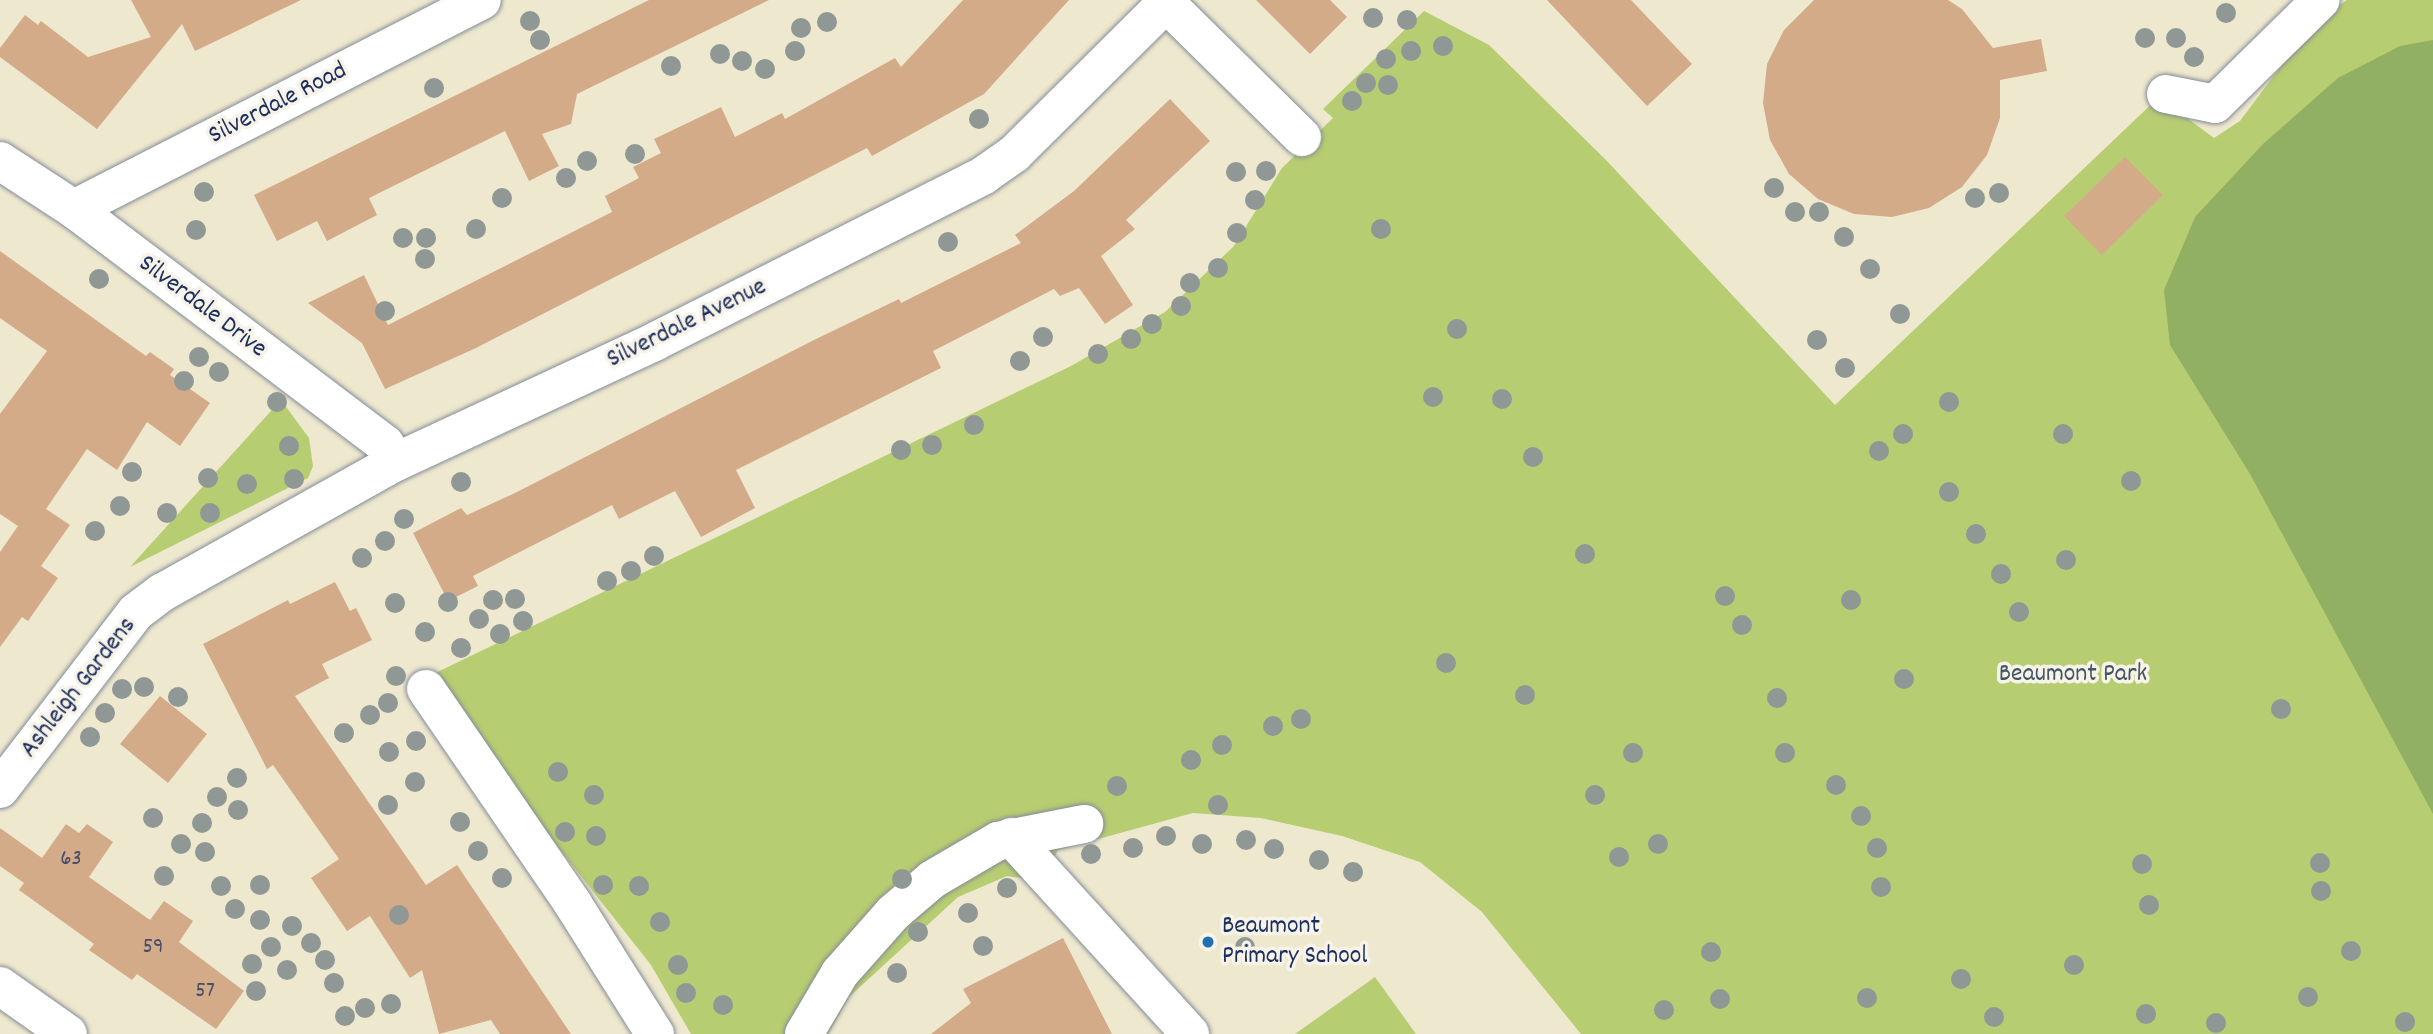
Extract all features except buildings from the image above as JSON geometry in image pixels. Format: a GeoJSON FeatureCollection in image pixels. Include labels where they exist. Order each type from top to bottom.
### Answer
{"type":"FeatureCollection","features":[{"type":"Feature","properties":{"kind":"street","name":"Silverdale Road"},"geometry":{"type":"LineString","coordinates":[[74,209],[482,0]]}},
{"type":"Feature","properties":{"kind":"street"},"geometry":{"type":"LineString","coordinates":[[2166,94],[2215,104],[2321,0]]}},
{"type":"Feature","properties":{"kind":"street"},"geometry":{"type":"LineString","coordinates":[[1167,1],[1303,137]]}},
{"type":"Feature","properties":{"kind":"street","name":"Silverdale Avenue"},"geometry":{"type":"LineString","coordinates":[[163,592],[396,462],[654,342],[984,175],[1014,154],[1167,1]]}},
{"type":"Feature","properties":{"kind":"street","name":"Silverdale Drive"},"geometry":{"type":"LineString","coordinates":[[0,161],[74,209],[385,444],[396,462]]}},
{"type":"Feature","properties":{"kind":"street","name":"Ashleigh Gardens"},"geometry":{"type":"LineString","coordinates":[[0,789],[136,612],[163,592]]}},
{"type":"Feature","properties":{"kind":"street"},"geometry":{"type":"LineString","coordinates":[[426,689],[573,904],[655,1034]]}},
{"type":"Feature","properties":{"kind":"street"},"geometry":{"type":"LineString","coordinates":[[804,1034],[840,972],[892,913],[965,856],[1012,837],[1084,824]]}},
{"type":"Feature","properties":{"kind":"street"},"geometry":{"type":"LineString","coordinates":[[1012,837],[1190,1034]]}},
{"type":"Feature","properties":{"kind":"street"},"geometry":{"type":"LineString","coordinates":[[0,986],[68,1034]]}},
{"type":"Feature","properties":{"kind":"green space","name":"Beaumont Park"},"geometry":{"type":"Polygon","coordinates":[[[2347,0],[2433,0],[2433,1034],[1581,1034],[1482,912],[1420,862],[1342,836],[1261,818],[1193,813],[1058,850],[1052,862],[1034,880],[1007,876],[958,897],[849,997],[828,1034],[691,1034],[651,965],[425,678],[1071,366],[1165,312],[1234,246],[1282,168],[1333,118],[1323,109],[1424,11],[1489,45],[1606,160],[1835,405],[2159,97],[2214,138],[2240,121],[2314,22],[2347,0]]]}},
{"type":"Feature","properties":{"kind":"green space"},"geometry":{"type":"Polygon","coordinates":[[[2433,40],[2433,814],[2250,474],[2170,345],[2164,290],[2195,217],[2263,144],[2338,78],[2400,46],[2433,40]]]}},
{"type":"Feature","properties":{"kind":"green space"},"geometry":{"type":"Polygon","coordinates":[[[281,400],[309,438],[313,466],[308,478],[130,567],[281,400]]]}},
{"type":"Feature","properties":{"kind":"green space"},"geometry":{"type":"Polygon","coordinates":[[[1375,977],[1416,1034],[1295,1034],[1375,977]]]}},
{"type":"Feature","properties":{"kind":"place","name":"Beaumont Primary School"},"geometry":{"type":"Point","coordinates":[1208,942]}}]}
